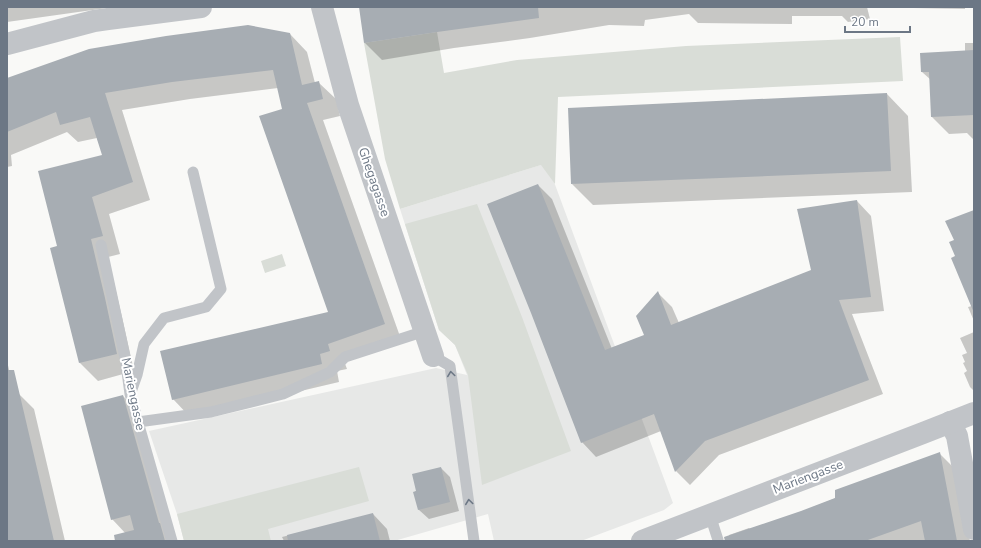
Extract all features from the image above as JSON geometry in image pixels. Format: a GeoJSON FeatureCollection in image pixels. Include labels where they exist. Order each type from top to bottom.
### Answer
{"type":"FeatureCollection","features":[{"type":"Feature","properties":{"kind":"street"},"geometry":{"type":"LineString","coordinates":[[7,44],[108,18],[201,7]]}},
{"type":"Feature","properties":{"kind":"street","name":"Ghegagasse"},"geometry":{"type":"LineString","coordinates":[[322,7],[348,105],[433,356]]}},
{"type":"Feature","properties":{"kind":"street","name":"Mariengasse"},"geometry":{"type":"LineString","coordinates":[[642,541],[974,413]]}},
{"type":"Feature","properties":{"kind":"street"},"geometry":{"type":"LineString","coordinates":[[950,422],[957,436],[974,529]]}},
{"type":"Feature","properties":{"kind":"lane"},"geometry":{"type":"LineString","coordinates":[[130,394],[137,375],[144,344],[164,318],[206,308],[221,289],[193,172]]}},
{"type":"Feature","properties":{"kind":"lane","name":"Mariengasse"},"geometry":{"type":"LineString","coordinates":[[101,245],[125,357],[130,394],[172,541]]}},
{"type":"Feature","properties":{"kind":"lane"},"geometry":{"type":"LineString","coordinates":[[138,422],[212,412],[283,394],[330,372],[344,357],[424,331]]}},
{"type":"Feature","properties":{"kind":"lane"},"geometry":{"type":"LineString","coordinates":[[433,356],[450,366],[474,541]]}},
{"type":"Feature","properties":{"kind":"lane"},"geometry":{"type":"LineString","coordinates":[[710,514],[718,540]]}},
{"type":"Feature","properties":{"kind":"shaded area"},"geometry":{"type":"Polygon","coordinates":[[[437,32],[444,73],[517,60],[686,46],[900,37],[903,81],[558,97],[555,184],[541,165],[400,209],[385,159],[364,43],[437,32]]]}},
{"type":"Feature","properties":{"kind":"shaded area"},"geometry":{"type":"Polygon","coordinates":[[[547,163],[673,503],[664,510],[581,541],[494,541],[488,514],[394,541],[184,541],[177,514],[149,431],[436,368],[467,375],[455,345],[439,330],[400,209],[547,163]]]}},
{"type":"Feature","properties":{"kind":"shaded area"},"geometry":{"type":"Polygon","coordinates":[[[477,204],[522,317],[571,451],[482,485],[468,375],[455,345],[439,330],[405,224],[477,204]]]}},
{"type":"Feature","properties":{"kind":"shaded area"},"geometry":{"type":"Polygon","coordinates":[[[282,254],[286,266],[265,273],[261,261],[282,254]]]}},
{"type":"Feature","properties":{"kind":"shaded area"},"geometry":{"type":"Polygon","coordinates":[[[359,467],[369,501],[268,529],[271,541],[184,541],[177,514],[359,467]]]}},
{"type":"Feature","properties":{"kind":"building"},"geometry":{"type":"Polygon","coordinates":[[[359,7],[538,7],[539,18],[364,43],[359,7]]]}},
{"type":"Feature","properties":{"kind":"building"},"geometry":{"type":"Polygon","coordinates":[[[248,25],[290,33],[302,85],[319,81],[323,99],[307,103],[385,324],[328,344],[330,351],[320,354],[322,364],[172,400],[160,351],[328,312],[259,116],[282,109],[273,70],[172,82],[105,93],[133,182],[92,197],[103,236],[91,239],[117,354],[79,363],[50,248],[57,246],[38,171],[102,155],[90,117],[60,125],[56,112],[7,132],[7,78],[89,49],[166,36],[248,25]]]}},
{"type":"Feature","properties":{"kind":"building"},"geometry":{"type":"Polygon","coordinates":[[[974,50],[974,115],[931,117],[929,72],[921,72],[920,53],[974,50]]]}},
{"type":"Feature","properties":{"kind":"building"},"geometry":{"type":"Polygon","coordinates":[[[887,93],[891,171],[571,184],[568,108],[887,93]]]}},
{"type":"Feature","properties":{"kind":"building"},"geometry":{"type":"Polygon","coordinates":[[[538,184],[605,350],[644,335],[636,316],[658,291],[671,325],[811,270],[797,209],[857,200],[871,297],[839,300],[869,380],[705,441],[675,472],[654,414],[581,443],[487,204],[538,184]]]}},
{"type":"Feature","properties":{"kind":"building"},"geometry":{"type":"Polygon","coordinates":[[[974,210],[974,313],[951,258],[955,256],[949,242],[954,240],[945,221],[974,210]]]}},
{"type":"Feature","properties":{"kind":"building"},"geometry":{"type":"Polygon","coordinates":[[[7,370],[14,370],[54,541],[7,541],[7,370]]]}},
{"type":"Feature","properties":{"kind":"building"},"geometry":{"type":"Polygon","coordinates":[[[123,395],[165,541],[115,541],[114,535],[134,530],[130,515],[111,520],[81,406],[123,395]]]}},
{"type":"Feature","properties":{"kind":"building"},"geometry":{"type":"Polygon","coordinates":[[[940,452],[957,541],[925,541],[921,521],[865,541],[725,541],[724,537],[835,498],[835,490],[940,452]]]}},
{"type":"Feature","properties":{"kind":"building"},"geometry":{"type":"Polygon","coordinates":[[[441,467],[450,502],[418,510],[413,492],[416,491],[412,474],[441,467]]]}},
{"type":"Feature","properties":{"kind":"building"},"geometry":{"type":"Polygon","coordinates":[[[373,513],[380,541],[288,541],[287,535],[373,513]]]}}]}
